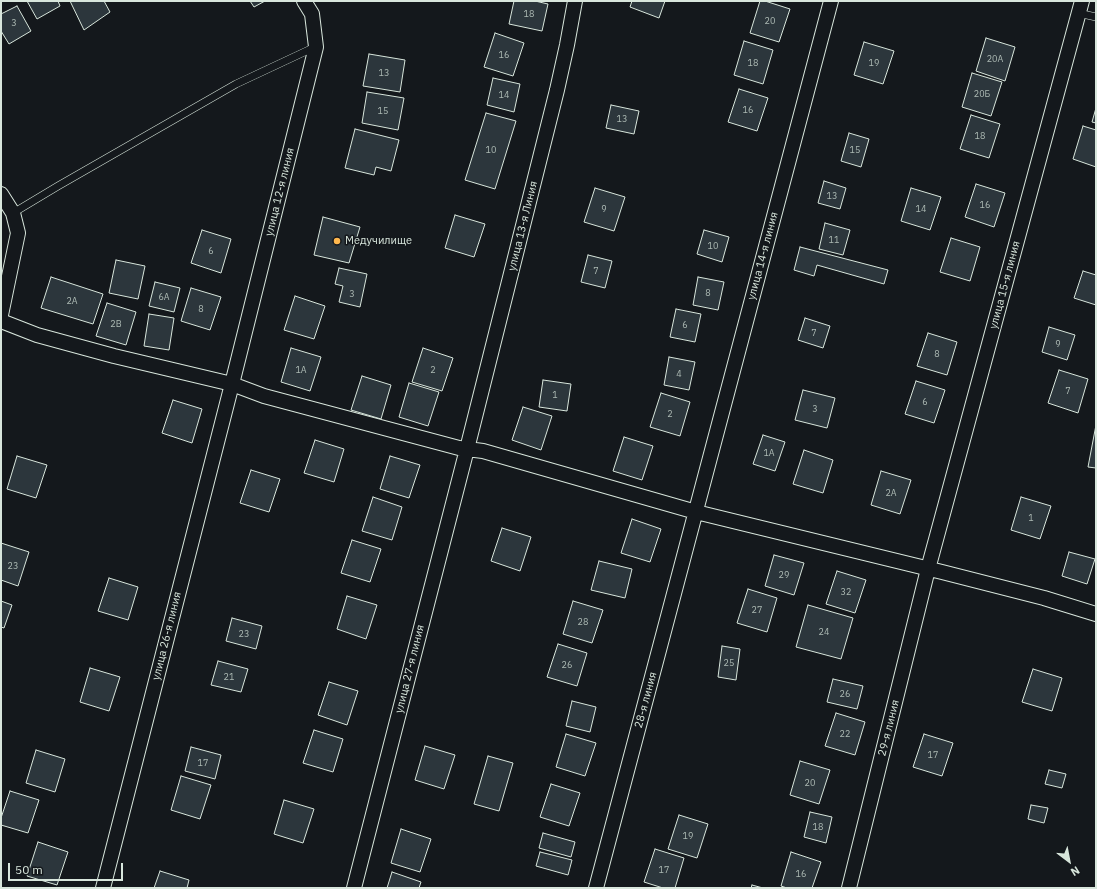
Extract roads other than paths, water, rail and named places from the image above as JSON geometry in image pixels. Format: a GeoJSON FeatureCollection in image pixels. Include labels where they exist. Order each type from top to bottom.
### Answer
{"type":"FeatureCollection","features":[{"type":"Feature","properties":{"kind":"street","name":"улица 12-я линия"},"geometry":{"type":"LineString","coordinates":[[232,384],[316,47],[312,14],[304,1]]}},
{"type":"Feature","properties":{"kind":"street","name":"улица 13-я Линия"},"geometry":{"type":"LineString","coordinates":[[467,449],[557,90],[575,1]]}},
{"type":"Feature","properties":{"kind":"street","name":"улица 14-я линия"},"geometry":{"type":"LineString","coordinates":[[696,512],[831,1]]}},
{"type":"Feature","properties":{"kind":"street","name":"улица 15-я линия"},"geometry":{"type":"LineString","coordinates":[[928,569],[1080,7]]}},
{"type":"Feature","properties":{"kind":"street"},"geometry":{"type":"LineString","coordinates":[[1,194],[13,213],[18,233],[1,315]]}},
{"type":"Feature","properties":{"kind":"street"},"geometry":{"type":"LineString","coordinates":[[1,321],[37,335],[76,346],[232,384],[264,396],[467,449],[483,451],[696,512],[1044,598],[1096,614]]}},
{"type":"Feature","properties":{"kind":"street","name":"улица 26-я линия"},"geometry":{"type":"LineString","coordinates":[[103,888],[232,384]]}},
{"type":"Feature","properties":{"kind":"street","name":"улица 27-я линия"},"geometry":{"type":"LineString","coordinates":[[354,888],[467,449]]}},
{"type":"Feature","properties":{"kind":"street","name":"28-я линия"},"geometry":{"type":"LineString","coordinates":[[596,888],[696,512]]}},
{"type":"Feature","properties":{"kind":"street","name":"29-я линия"},"geometry":{"type":"LineString","coordinates":[[850,888],[928,569]]}},
{"type":"Feature","properties":{"kind":"lane"},"geometry":{"type":"LineString","coordinates":[[1080,7],[1096,17]]}},
{"type":"Feature","properties":{"kind":"lane"},"geometry":{"type":"LineString","coordinates":[[13,213],[236,84],[316,47]]}},
{"type":"Feature","properties":{"kind":"place","name":"Медучилище"},"geometry":{"type":"Point","coordinates":[337,241]}}]}
